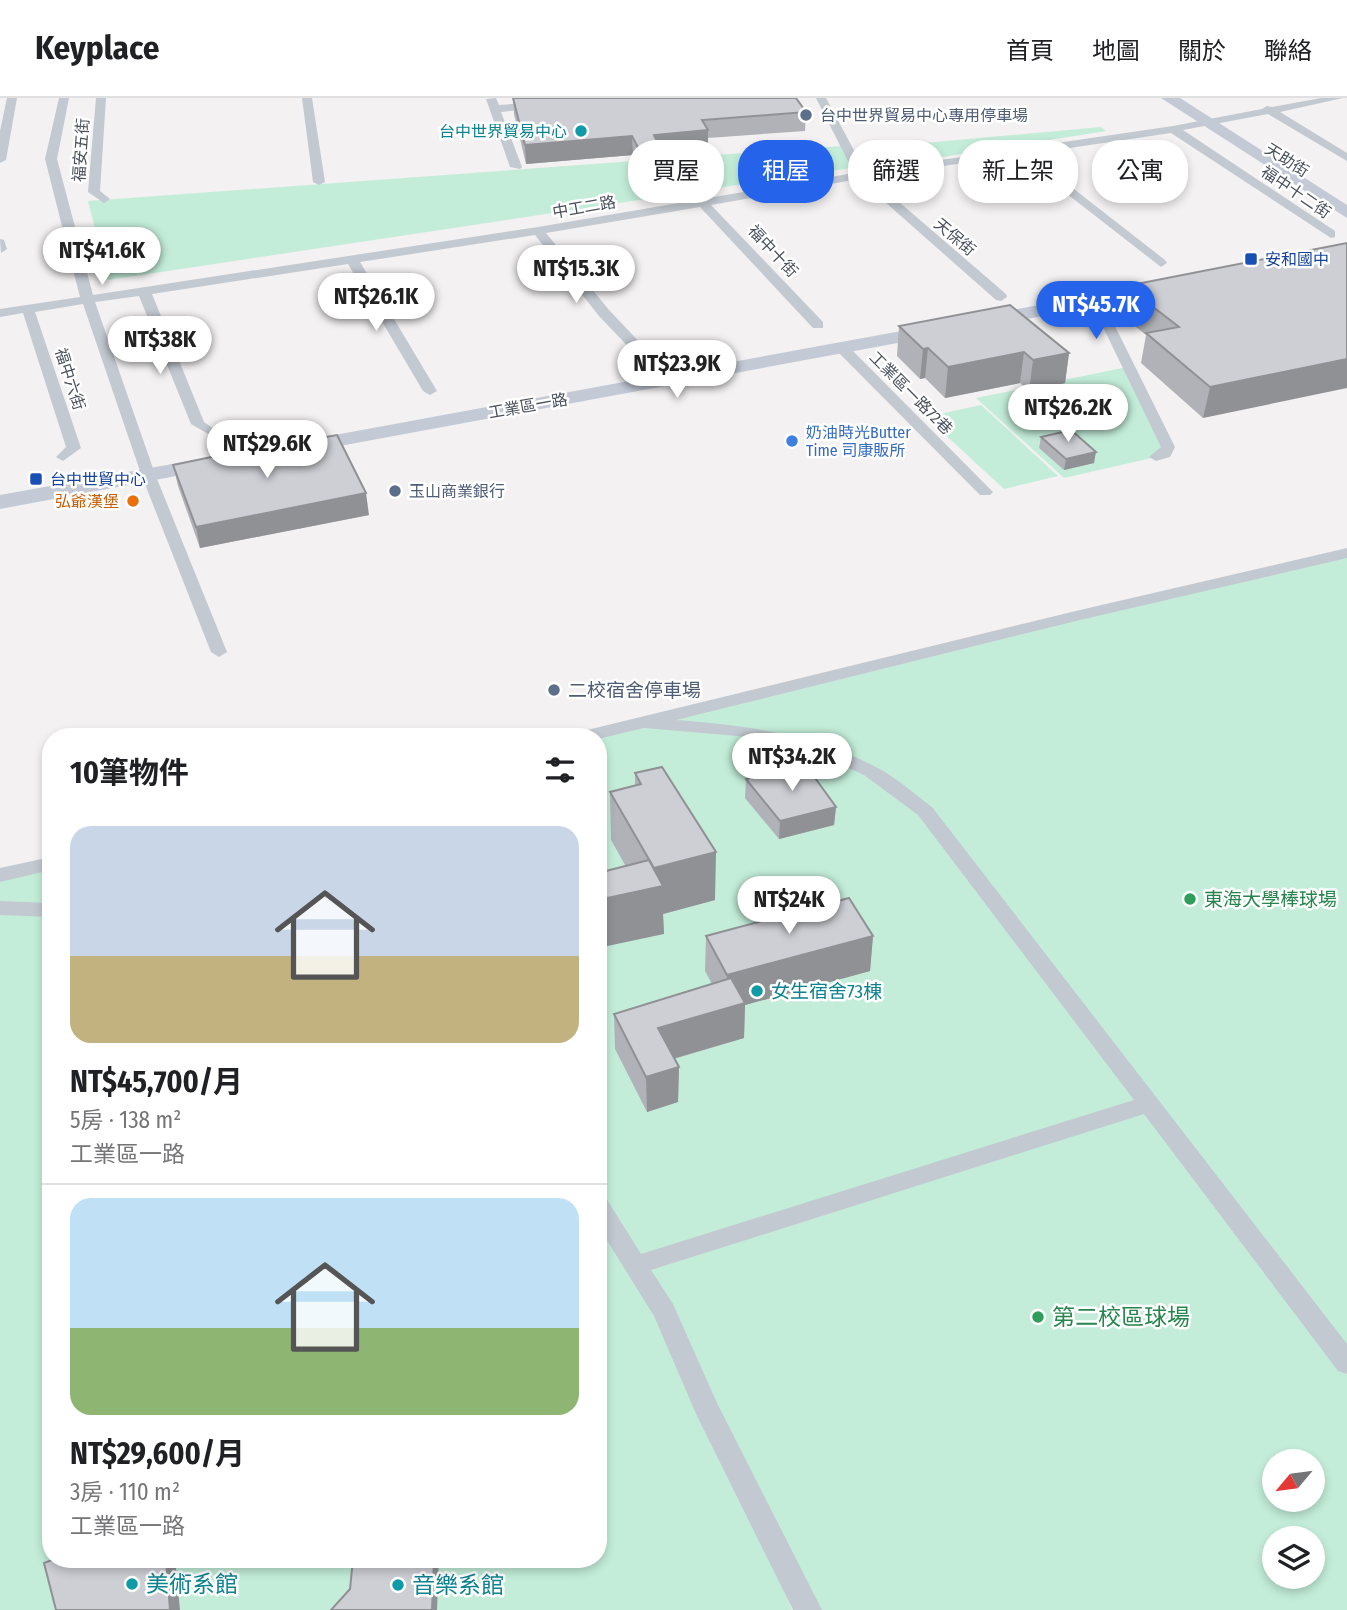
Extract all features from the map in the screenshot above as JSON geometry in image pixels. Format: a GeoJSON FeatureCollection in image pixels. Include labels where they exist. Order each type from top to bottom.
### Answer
{"type":"FeatureCollection","features":[{"type":"Feature","properties":{"kind":"street"},"geometry":{"type":"LineString","coordinates":[[0,160],[12,98]]}},
{"type":"Feature","properties":{"kind":"street"},"geometry":{"type":"LineString","coordinates":[[64,98],[51,159],[87,298],[148,474],[219,652]]}},
{"type":"Feature","properties":{"kind":"street","name":"福安五街"},"geometry":{"type":"LineString","coordinates":[[101,98],[94,192],[104,199]]}},
{"type":"Feature","properties":{"kind":"street"},"geometry":{"type":"LineString","coordinates":[[307,98],[320,182]]}},
{"type":"Feature","properties":{"kind":"street","name":"天保街"},"geometry":{"type":"LineString","coordinates":[[821,98],[848,150]]}},
{"type":"Feature","properties":{"kind":"street","name":"天助街"},"geometry":{"type":"LineString","coordinates":[[1169,98],[1347,213]]}},
{"type":"Feature","properties":{"kind":"street","name":"天助街"},"geometry":{"type":"LineString","coordinates":[[1193,98],[1347,198]]}},
{"type":"Feature","properties":{"kind":"street","name":"中工二路"},"geometry":{"type":"LineString","coordinates":[[1078,144],[1338,98]]}},
{"type":"Feature","properties":{"kind":"street"},"geometry":{"type":"LineString","coordinates":[[516,167],[492,103],[550,104]]}},
{"type":"Feature","properties":{"kind":"street"},"geometry":{"type":"LineString","coordinates":[[1267,109],[1347,158]]}},
{"type":"Feature","properties":{"kind":"street","name":"福中十二街"},"geometry":{"type":"LineString","coordinates":[[1173,129],[1331,234]]}},
{"type":"Feature","properties":{"kind":"street","name":"中工二路"},"geometry":{"type":"LineString","coordinates":[[724,198],[848,177]]}},
{"type":"Feature","properties":{"kind":"street"},"geometry":{"type":"LineString","coordinates":[[1078,198],[1161,263]]}},
{"type":"Feature","properties":{"kind":"street","name":"中工二路"},"geometry":{"type":"LineString","coordinates":[[0,313],[538,231],[696,203]]}},
{"type":"Feature","properties":{"kind":"street","name":"福中十街"},"geometry":{"type":"LineString","coordinates":[[703,203],[818,325]]}},
{"type":"Feature","properties":{"kind":"street","name":"天保街"},"geometry":{"type":"LineString","coordinates":[[893,203],[1001,297]]}},
{"type":"Feature","properties":{"kind":"street"},"geometry":{"type":"LineString","coordinates":[[538,231],[604,313],[643,354]]}},
{"type":"Feature","properties":{"kind":"street"},"geometry":{"type":"LineString","coordinates":[[0,243],[1,249]]}},
{"type":"Feature","properties":{"kind":"street"},"geometry":{"type":"LineString","coordinates":[[351,258],[430,391]]}},
{"type":"Feature","properties":{"kind":"street","name":"工業區一路"},"geometry":{"type":"LineString","coordinates":[[284,450],[1175,287]]}},
{"type":"Feature","properties":{"kind":"street"},"geometry":{"type":"LineString","coordinates":[[144,291],[198,424],[211,431]]}},
{"type":"Feature","properties":{"kind":"street"},"geometry":{"type":"LineString","coordinates":[[1096,300],[1168,447],[1165,454],[1156,457]]}},
{"type":"Feature","properties":{"kind":"street","name":"福中六街"},"geometry":{"type":"LineString","coordinates":[[28,309],[74,448],[63,457]]}},
{"type":"Feature","properties":{"kind":"street","name":"工業區一路72巷"},"geometry":{"type":"LineString","coordinates":[[842,348],[985,492]]}},
{"type":"Feature","properties":{"kind":"street"},"geometry":{"type":"LineString","coordinates":[[0,502],[229,460]]}},
{"type":"Feature","properties":{"kind":"street"},"geometry":{"type":"LineString","coordinates":[[607,732],[1080,615],[1347,553]]}},
{"type":"Feature","properties":{"kind":"street"},"geometry":{"type":"LineString","coordinates":[[647,723],[749,730],[828,752],[870,771],[925,811],[1347,1363]]}},
{"type":"Feature","properties":{"kind":"street"},"geometry":{"type":"LineString","coordinates":[[0,875],[42,865]]}},
{"type":"Feature","properties":{"kind":"street"},"geometry":{"type":"LineString","coordinates":[[0,908],[42,910]]}},
{"type":"Feature","properties":{"kind":"street"},"geometry":{"type":"LineString","coordinates":[[636,1265],[1149,1104]]}},
{"type":"Feature","properties":{"kind":"street"},"geometry":{"type":"LineString","coordinates":[[607,1219],[664,1311],[706,1408],[808,1610]]}},
{"type":"Feature","properties":{"kind":"green space"},"geometry":{"type":"Polygon","coordinates":[[[1101,127],[1106,131],[1050,140],[958,140],[958,155],[944,157],[944,141],[1101,127]]]}},
{"type":"Feature","properties":{"kind":"green space"},"geometry":{"type":"Polygon","coordinates":[[[841,146],[848,154],[848,168],[834,171],[834,147],[841,146]]]}},
{"type":"Feature","properties":{"kind":"green space"},"geometry":{"type":"Polygon","coordinates":[[[738,154],[738,185],[724,187],[724,155],[738,154]]]}},
{"type":"Feature","properties":{"kind":"green space"},"geometry":{"type":"Polygon","coordinates":[[[628,162],[628,202],[108,280],[88,201],[628,162]]]}},
{"type":"Feature","properties":{"kind":"green space"},"geometry":{"type":"Polygon","coordinates":[[[1127,367],[1168,447],[1156,457],[1064,478],[976,398],[1127,367]]]}},
{"type":"Feature","properties":{"kind":"green space"},"geometry":{"type":"Polygon","coordinates":[[[981,405],[1058,476],[1004,489],[926,417],[981,405]]]}},
{"type":"Feature","properties":{"kind":"green space"},"geometry":{"type":"Polygon","coordinates":[[[1347,553],[1347,1610],[811,1610],[706,1408],[792,1610],[0,1610],[0,875],[42,865],[42,1568],[607,1568],[607,735],[1347,553]]]}},
{"type":"Feature","properties":{"kind":"building"},"geometry":{"type":"Polygon","coordinates":[[[513,98],[796,98],[806,112],[702,120],[708,130],[654,135],[656,140],[634,140],[632,136],[525,145],[513,98]]]}},
{"type":"Feature","properties":{"kind":"building"},"geometry":{"type":"Polygon","coordinates":[[[1347,243],[1347,359],[1210,387],[1146,333],[1179,327],[1126,286],[1347,243]]]}},
{"type":"Feature","properties":{"kind":"building"},"geometry":{"type":"Polygon","coordinates":[[[1010,305],[1069,353],[1033,360],[1024,352],[948,367],[928,348],[923,349],[899,326],[1010,305]]]}},
{"type":"Feature","properties":{"kind":"building"},"geometry":{"type":"Polygon","coordinates":[[[1071,430],[1096,452],[1066,459],[1041,437],[1071,430]]]}},
{"type":"Feature","properties":{"kind":"building"},"geometry":{"type":"Polygon","coordinates":[[[337,435],[366,493],[196,527],[173,465],[307,437],[309,440],[337,435]]]}},
{"type":"Feature","properties":{"kind":"building"},"geometry":{"type":"Polygon","coordinates":[[[805,764],[836,807],[780,821],[746,779],[805,764]]]}},
{"type":"Feature","properties":{"kind":"building"},"geometry":{"type":"Polygon","coordinates":[[[662,767],[716,852],[654,868],[610,792],[641,784],[635,773],[662,767]]]}},
{"type":"Feature","properties":{"kind":"building"},"geometry":{"type":"Polygon","coordinates":[[[649,860],[663,886],[607,898],[607,871],[649,860]]]}},
{"type":"Feature","properties":{"kind":"building"},"geometry":{"type":"Polygon","coordinates":[[[849,898],[873,936],[727,975],[706,936],[849,898]]]}},
{"type":"Feature","properties":{"kind":"building"},"geometry":{"type":"Polygon","coordinates":[[[731,978],[745,1003],[658,1028],[679,1067],[646,1077],[614,1014],[731,978]]]}},
{"type":"Feature","properties":{"kind":"building","name":"美術系館"},"geometry":{"type":"Polygon","coordinates":[[[45,1568],[167,1568],[170,1610],[56,1610],[45,1568]]]}},
{"type":"Feature","properties":{"kind":"building","name":"音樂系館"},"geometry":{"type":"Polygon","coordinates":[[[352,1568],[434,1568],[432,1610],[331,1610],[350,1589],[352,1568]]]}},
{"type":"Feature","properties":{"kind":"place","name":"台中世界貿易中心專用停車場"},"geometry":{"type":"Point","coordinates":[806,115]}},
{"type":"Feature","properties":{"kind":"place","name":"台中世界貿易中心"},"geometry":{"type":"Point","coordinates":[581,131]}},
{"type":"Feature","properties":{"kind":"place","name":"安和國中"},"geometry":{"type":"Point","coordinates":[1251,259]}},
{"type":"Feature","properties":{"kind":"place","name":"奶油時光Butter Time 司康販所"},"geometry":{"type":"Point","coordinates":[792,441]}},
{"type":"Feature","properties":{"kind":"place","name":"台中世貿中心"},"geometry":{"type":"Point","coordinates":[36,479]}},
{"type":"Feature","properties":{"kind":"place","name":"玉山商業銀行"},"geometry":{"type":"Point","coordinates":[395,491]}},
{"type":"Feature","properties":{"kind":"place","name":"弘爺漢堡"},"geometry":{"type":"Point","coordinates":[133,501]}},
{"type":"Feature","properties":{"kind":"place","name":"二校宿舍停車場"},"geometry":{"type":"Point","coordinates":[554,690]}},
{"type":"Feature","properties":{"kind":"place","name":"東海大學棒球場"},"geometry":{"type":"Point","coordinates":[1190,899]}},
{"type":"Feature","properties":{"kind":"place","name":"女生宿舍73棟"},"geometry":{"type":"Point","coordinates":[757,991]}},
{"type":"Feature","properties":{"kind":"place","name":"第二校區球場"},"geometry":{"type":"Point","coordinates":[1038,1317]}},
{"type":"Feature","properties":{"kind":"place","name":"美術系館"},"geometry":{"type":"Point","coordinates":[132,1584]}},
{"type":"Feature","properties":{"kind":"place","name":"音樂系館"},"geometry":{"type":"Point","coordinates":[398,1585]}}]}
